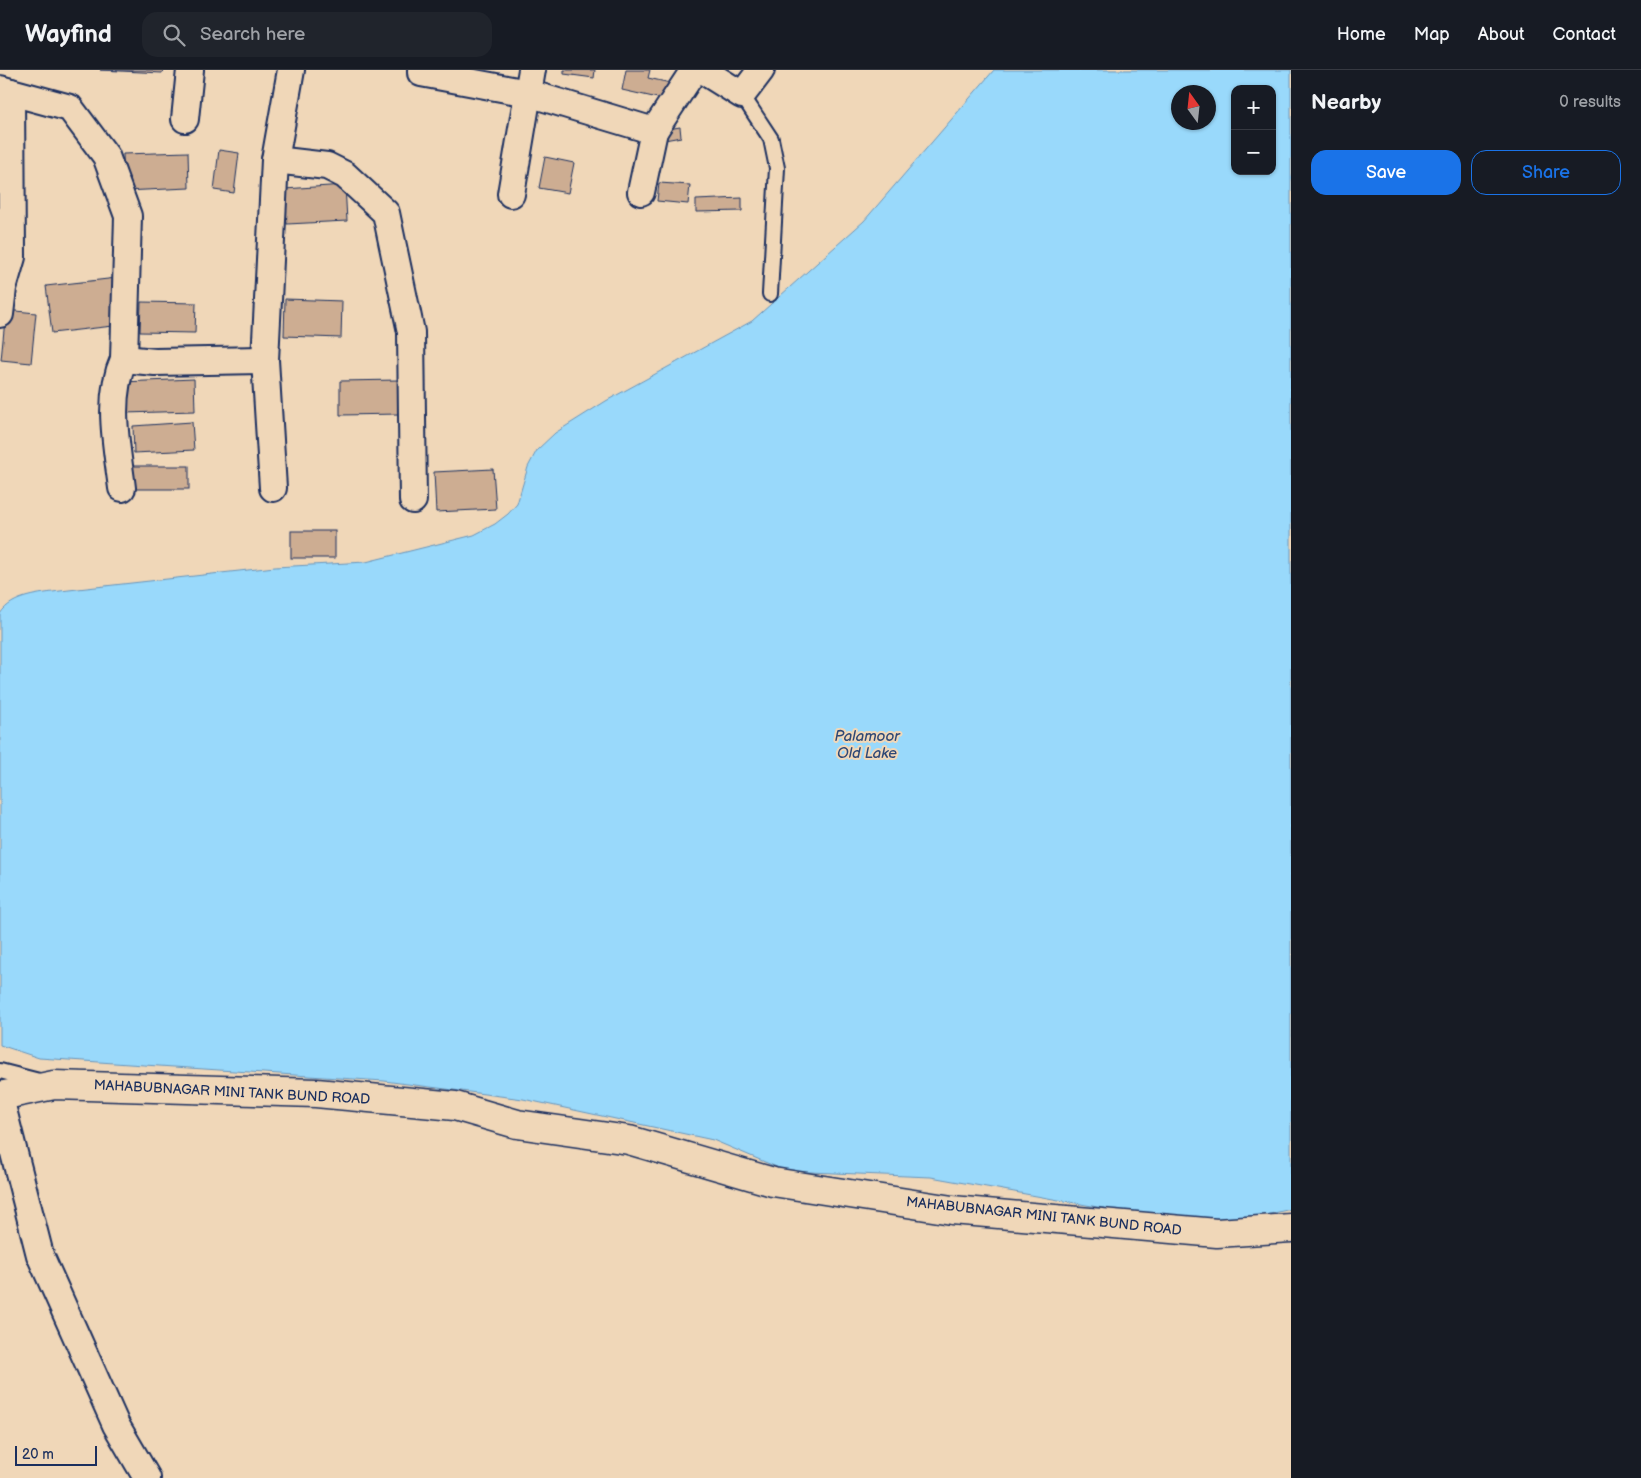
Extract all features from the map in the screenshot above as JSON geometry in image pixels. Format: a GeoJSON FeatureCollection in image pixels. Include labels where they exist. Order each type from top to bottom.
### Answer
{"type":"FeatureCollection","features":[{"type":"Feature","properties":{"kind":"street"},"geometry":{"type":"LineString","coordinates":[[185,119],[190,70]]}},
{"type":"Feature","properties":{"kind":"street"},"geometry":{"type":"LineString","coordinates":[[272,488],[265,360],[275,160],[291,70]]}},
{"type":"Feature","properties":{"kind":"street"},"geometry":{"type":"LineString","coordinates":[[641,192],[654,131],[694,70]]}},
{"type":"Feature","properties":{"kind":"street"},"geometry":{"type":"LineString","coordinates":[[702,70],[742,95],[761,70]]}},
{"type":"Feature","properties":{"kind":"street"},"geometry":{"type":"LineString","coordinates":[[415,71],[530,81],[654,131]]}},
{"type":"Feature","properties":{"kind":"street"},"geometry":{"type":"LineString","coordinates":[[510,194],[530,81]]}},
{"type":"Feature","properties":{"kind":"street"},"geometry":{"type":"LineString","coordinates":[[0,314],[3,288],[12,256],[6,90],[70,108],[106,156],[128,216],[124,359],[118,373],[114,415],[122,488]]}},
{"type":"Feature","properties":{"kind":"street"},"geometry":{"type":"LineString","coordinates":[[275,160],[327,166],[345,175],[386,212],[411,332],[414,500]]}},
{"type":"Feature","properties":{"kind":"street"},"geometry":{"type":"LineString","coordinates":[[124,359],[155,362],[265,360]]}},
{"type":"Feature","properties":{"kind":"street","name":"MAHABUBNAGAR MINI TANK BUND ROAD"},"geometry":{"type":"LineString","coordinates":[[0,1097],[54,1085],[316,1093],[455,1106],[517,1124],[629,1140],[773,1182],[952,1210],[1217,1233],[1291,1228]]}},
{"type":"Feature","properties":{"kind":"street"},"geometry":{"type":"LineString","coordinates":[[0,1097],[40,1255],[116,1425],[148,1478]]}},
{"type":"Feature","properties":{"kind":"lane"},"geometry":{"type":"LineString","coordinates":[[742,95],[771,139],[777,168],[770,294]]}},
{"type":"Feature","properties":{"kind":"lane"},"geometry":{"type":"LineString","coordinates":[[0,1071],[54,1085]]}},
{"type":"Feature","properties":{"kind":"water","name":"Palamoor Old Lake"},"geometry":{"type":"Polygon","coordinates":[[[994,70],[1291,70],[1291,1209],[1223,1225],[1142,1215],[931,1177],[786,1171],[713,1140],[523,1099],[384,1081],[39,1058],[0,1045],[0,614],[5,608],[27,596],[60,591],[275,567],[366,562],[474,535],[495,524],[517,504],[528,467],[537,450],[555,433],[606,401],[752,321],[864,221],[994,70]]]}},
{"type":"Feature","properties":{"kind":"building"},"geometry":{"type":"Polygon","coordinates":[[[100,70],[163,70],[162,73],[100,70]]]}},
{"type":"Feature","properties":{"kind":"building"},"geometry":{"type":"Polygon","coordinates":[[[564,70],[595,70],[594,78],[564,74],[564,70]]]}},
{"type":"Feature","properties":{"kind":"building"},"geometry":{"type":"Polygon","coordinates":[[[626,70],[650,70],[648,78],[675,84],[671,101],[622,90],[626,70]]]}},
{"type":"Feature","properties":{"kind":"building"},"geometry":{"type":"Polygon","coordinates":[[[680,127],[681,137],[659,141],[657,131],[680,127]]]}},
{"type":"Feature","properties":{"kind":"building"},"geometry":{"type":"Polygon","coordinates":[[[219,150],[239,153],[234,193],[214,190],[219,150]]]}},
{"type":"Feature","properties":{"kind":"building"},"geometry":{"type":"Polygon","coordinates":[[[188,152],[189,188],[124,191],[123,154],[188,152]]]}},
{"type":"Feature","properties":{"kind":"building"},"geometry":{"type":"Polygon","coordinates":[[[545,157],[574,163],[568,193],[539,188],[545,157]]]}},
{"type":"Feature","properties":{"kind":"building"},"geometry":{"type":"Polygon","coordinates":[[[659,183],[690,185],[688,204],[657,201],[659,183]]]}},
{"type":"Feature","properties":{"kind":"building"},"geometry":{"type":"Polygon","coordinates":[[[345,185],[347,221],[287,224],[284,189],[345,185]]]}},
{"type":"Feature","properties":{"kind":"building"},"geometry":{"type":"Polygon","coordinates":[[[742,198],[742,211],[696,212],[696,200],[742,198]]]}},
{"type":"Feature","properties":{"kind":"building"},"geometry":{"type":"Polygon","coordinates":[[[117,278],[122,325],[52,333],[46,286],[117,278]]]}},
{"type":"Feature","properties":{"kind":"building"},"geometry":{"type":"Polygon","coordinates":[[[285,299],[342,301],[341,338],[284,336],[285,299]]]}},
{"type":"Feature","properties":{"kind":"building"},"geometry":{"type":"Polygon","coordinates":[[[141,302],[196,303],[195,333],[140,332],[141,302]]]}},
{"type":"Feature","properties":{"kind":"building"},"geometry":{"type":"Polygon","coordinates":[[[6,310],[36,313],[31,363],[1,360],[6,310]]]}},
{"type":"Feature","properties":{"kind":"building"},"geometry":{"type":"Polygon","coordinates":[[[194,379],[195,411],[124,413],[123,382],[194,379]]]}},
{"type":"Feature","properties":{"kind":"building"},"geometry":{"type":"Polygon","coordinates":[[[399,380],[400,414],[340,415],[340,381],[399,380]]]}},
{"type":"Feature","properties":{"kind":"building"},"geometry":{"type":"Polygon","coordinates":[[[192,422],[194,450],[134,453],[133,426],[192,422]]]}},
{"type":"Feature","properties":{"kind":"building"},"geometry":{"type":"Polygon","coordinates":[[[130,466],[189,466],[189,489],[130,489],[130,466]]]}},
{"type":"Feature","properties":{"kind":"building"},"geometry":{"type":"Polygon","coordinates":[[[493,469],[496,509],[436,512],[434,472],[493,469]]]}},
{"type":"Feature","properties":{"kind":"building"},"geometry":{"type":"Polygon","coordinates":[[[291,531],[335,531],[335,558],[291,558],[291,531]]]}}]}
